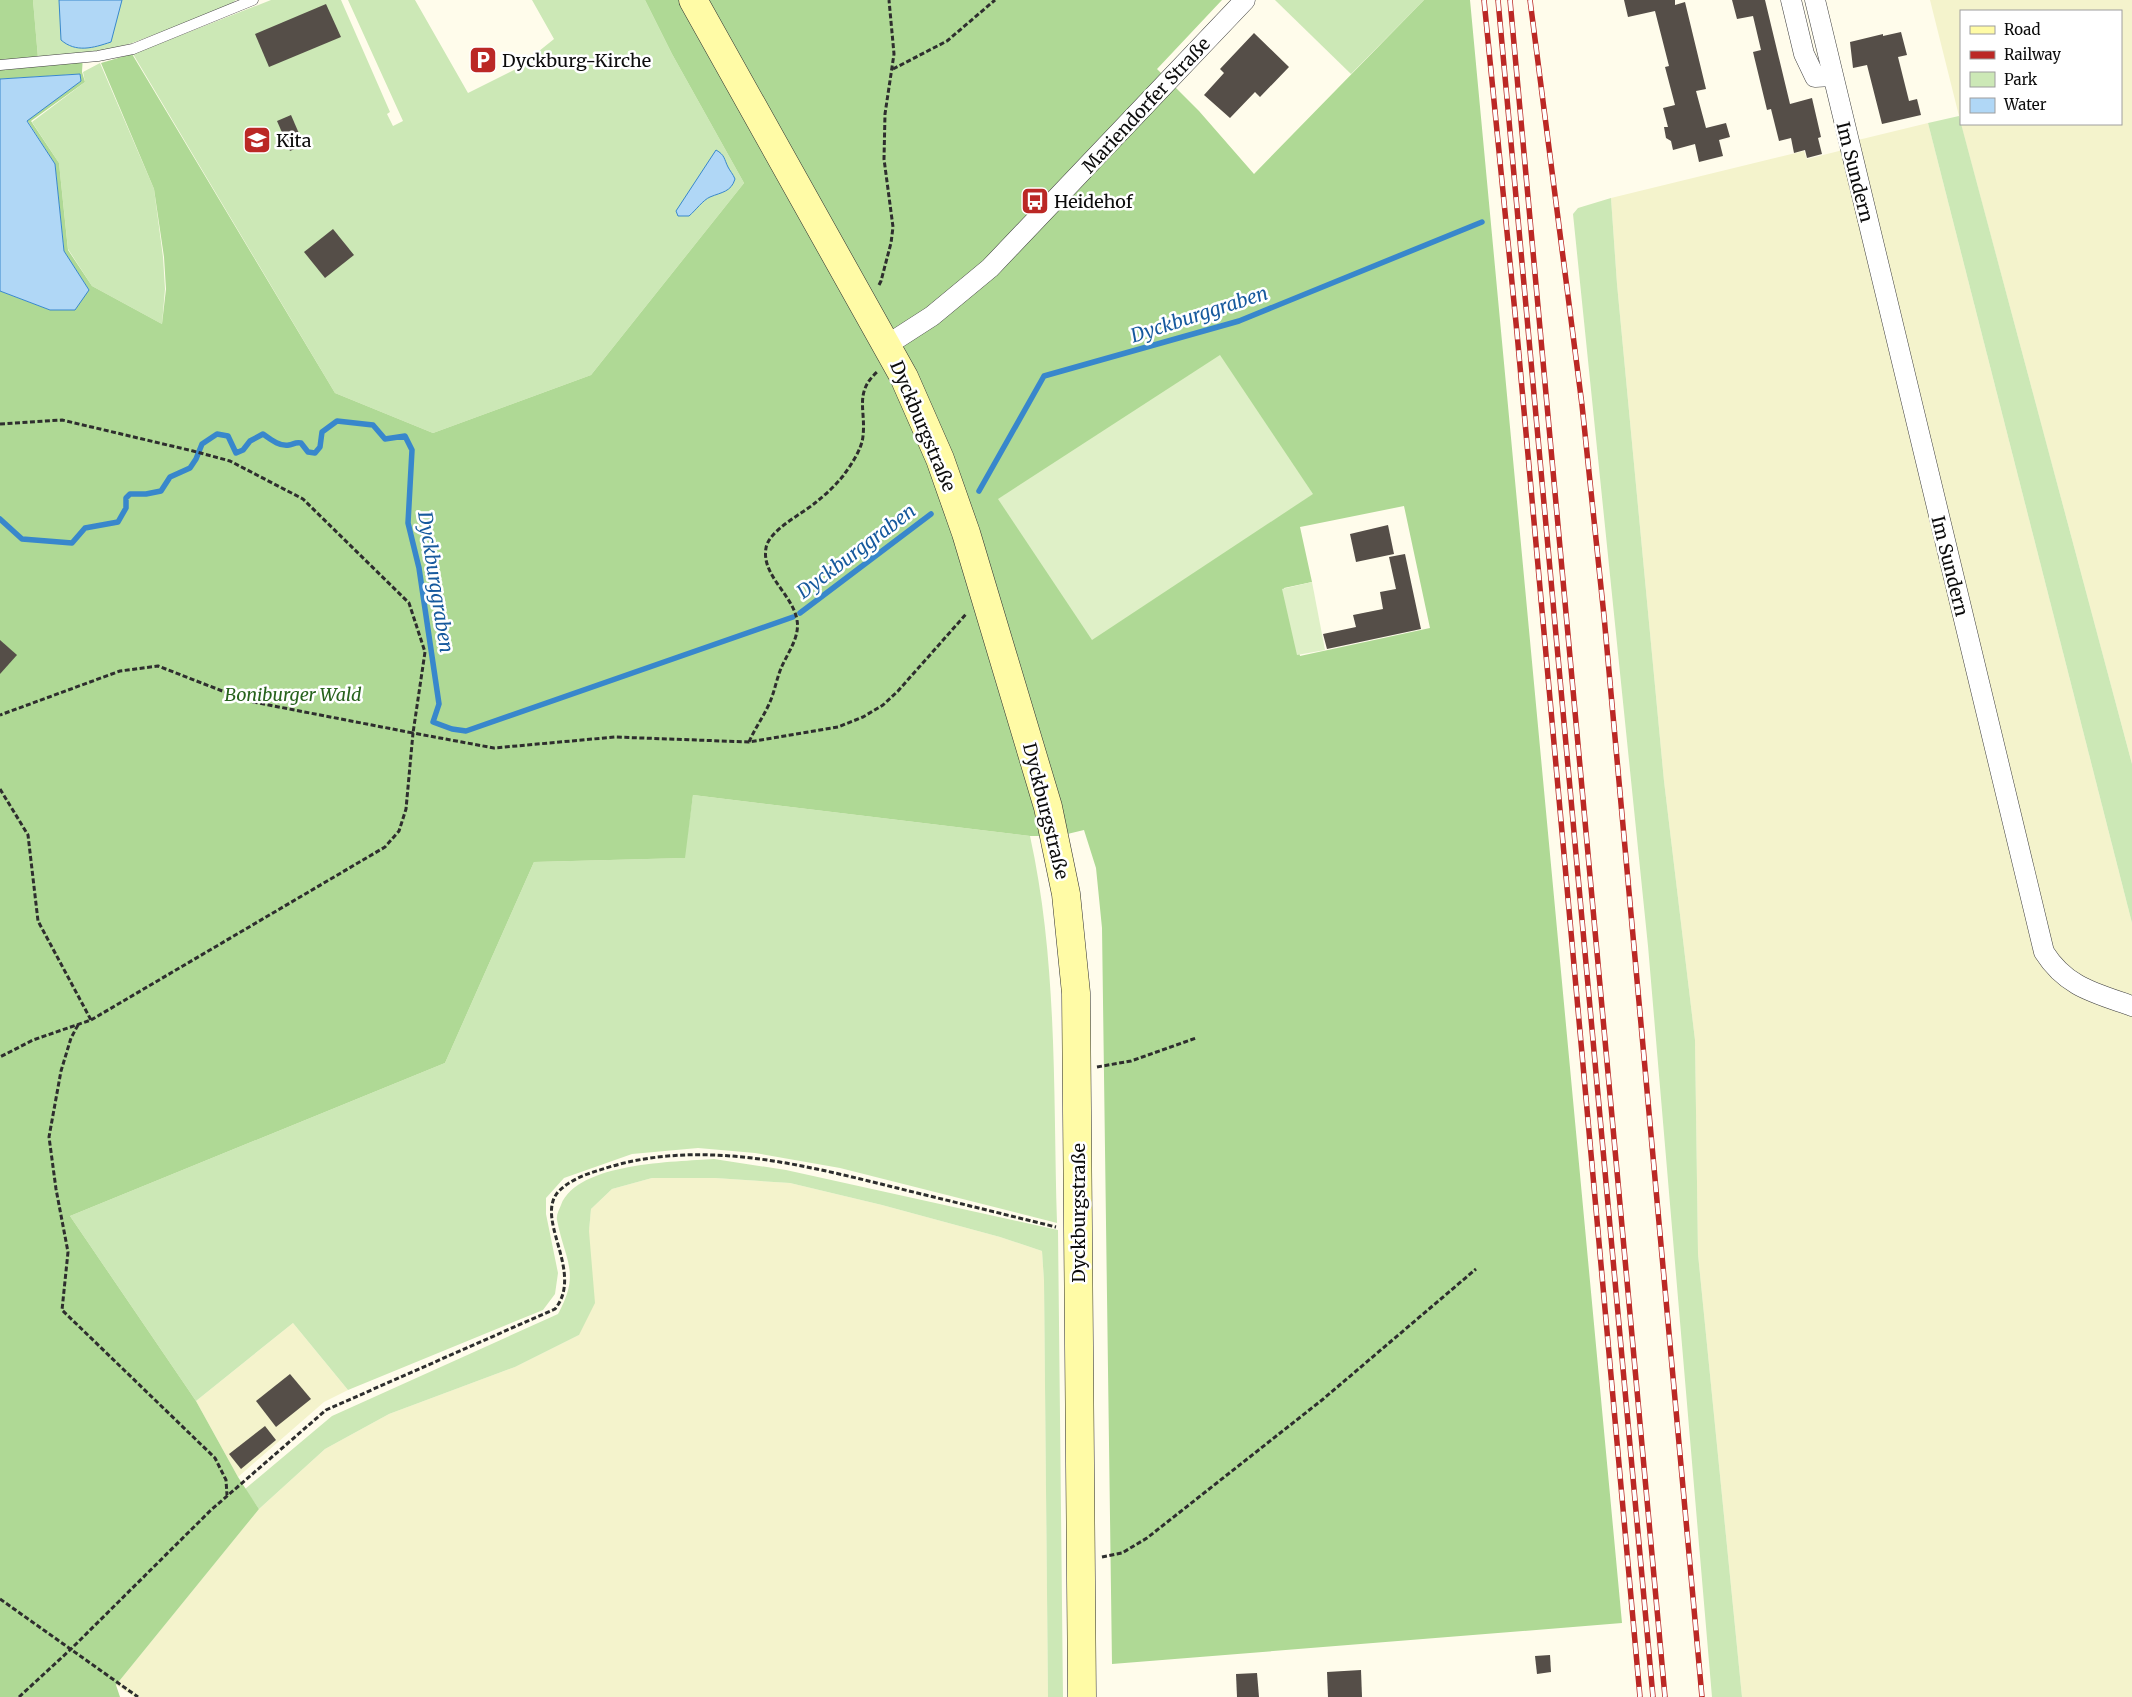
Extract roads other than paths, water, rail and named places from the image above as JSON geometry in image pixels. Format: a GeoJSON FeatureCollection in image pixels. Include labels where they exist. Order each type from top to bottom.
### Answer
{"type":"FeatureCollection","features":[{"type":"Feature","properties":{"kind":"street","name":"Dyckburgstraße"},"geometry":{"type":"LineString","coordinates":[[693,0],[886,357],[904,377],[929,432],[966,533],[1038,771],[1053,828],[1066,894],[1073,949],[1076,1002],[1082,1697]]}},
{"type":"Feature","properties":{"kind":"street","name":"Mariendorfer Straße"},"geometry":{"type":"LineString","coordinates":[[886,357],[990,268],[1245,0]]}},
{"type":"Feature","properties":{"kind":"street"},"geometry":{"type":"LineString","coordinates":[[1790,0],[1804,54],[1815,78],[1832,76]]}},
{"type":"Feature","properties":{"kind":"street","name":"Im Sundern"},"geometry":{"type":"LineString","coordinates":[[1814,0],[2044,952],[2052,964],[2073,984],[2132,1006]]}},
{"type":"Feature","properties":{"kind":"lane"},"geometry":{"type":"LineString","coordinates":[[0,65],[98,56],[132,48],[253,0]]}},
{"type":"Feature","properties":{"kind":"water"},"geometry":{"type":"Polygon","coordinates":[[[59,0],[122,0],[111,42],[98,46],[79,48],[73,47],[61,40],[59,0]]]}},
{"type":"Feature","properties":{"kind":"water"},"geometry":{"type":"Polygon","coordinates":[[[80,74],[81,81],[27,121],[55,164],[64,251],[89,290],[75,310],[50,310],[0,291],[0,79],[80,74]]]}},
{"type":"Feature","properties":{"kind":"water"},"geometry":{"type":"Polygon","coordinates":[[[716,150],[723,155],[735,179],[731,187],[726,191],[707,198],[689,216],[678,216],[676,211],[716,150]]]}},
{"type":"Feature","properties":{"kind":"waterway","name":"Dyckburggraben"},"geometry":{"type":"LineString","coordinates":[[979,491],[1044,376],[1239,321],[1482,222]]}},
{"type":"Feature","properties":{"kind":"waterway","name":"Dyckburggraben"},"geometry":{"type":"LineString","coordinates":[[0,519],[22,539],[72,543],[85,528],[118,522],[126,508],[126,498],[130,494],[146,494],[161,491],[170,477],[190,468],[202,444],[217,434],[228,436],[236,453],[243,450],[250,441],[263,434],[282,445],[301,443],[308,452],[315,453],[320,447],[322,432],[337,421],[373,425],[385,439],[405,436],[412,450],[408,523],[419,568],[439,704],[433,722],[452,729],[466,731],[793,617]]}},
{"type":"Feature","properties":{"kind":"waterway","name":"Dyckburggraben"},"geometry":{"type":"LineString","coordinates":[[800,613],[931,514]]}},
{"type":"Feature","properties":{"kind":"railway"},"geometry":{"type":"LineString","coordinates":[[1484,0],[1517,333],[1640,1697]]}},
{"type":"Feature","properties":{"kind":"railway"},"geometry":{"type":"LineString","coordinates":[[1498,0],[1653,1697]]}},
{"type":"Feature","properties":{"kind":"railway"},"geometry":{"type":"LineString","coordinates":[[1510,0],[1665,1697]]}},
{"type":"Feature","properties":{"kind":"railway"},"geometry":{"type":"LineString","coordinates":[[1530,0],[1582,405],[1604,616],[1702,1697]]}},
{"type":"Feature","properties":{"kind":"place","name":"Dyckburg-Kirche"},"geometry":{"type":"Point","coordinates":[483,60]}},
{"type":"Feature","properties":{"kind":"place","name":"Kita"},"geometry":{"type":"Point","coordinates":[257,140]}},
{"type":"Feature","properties":{"kind":"place","name":"Heidehof"},"geometry":{"type":"Point","coordinates":[1035,201]}},
{"type":"Feature","properties":{"kind":"park label","name":"Boniburger Wald"},"geometry":{"type":"Point","coordinates":[293,694]}}]}
